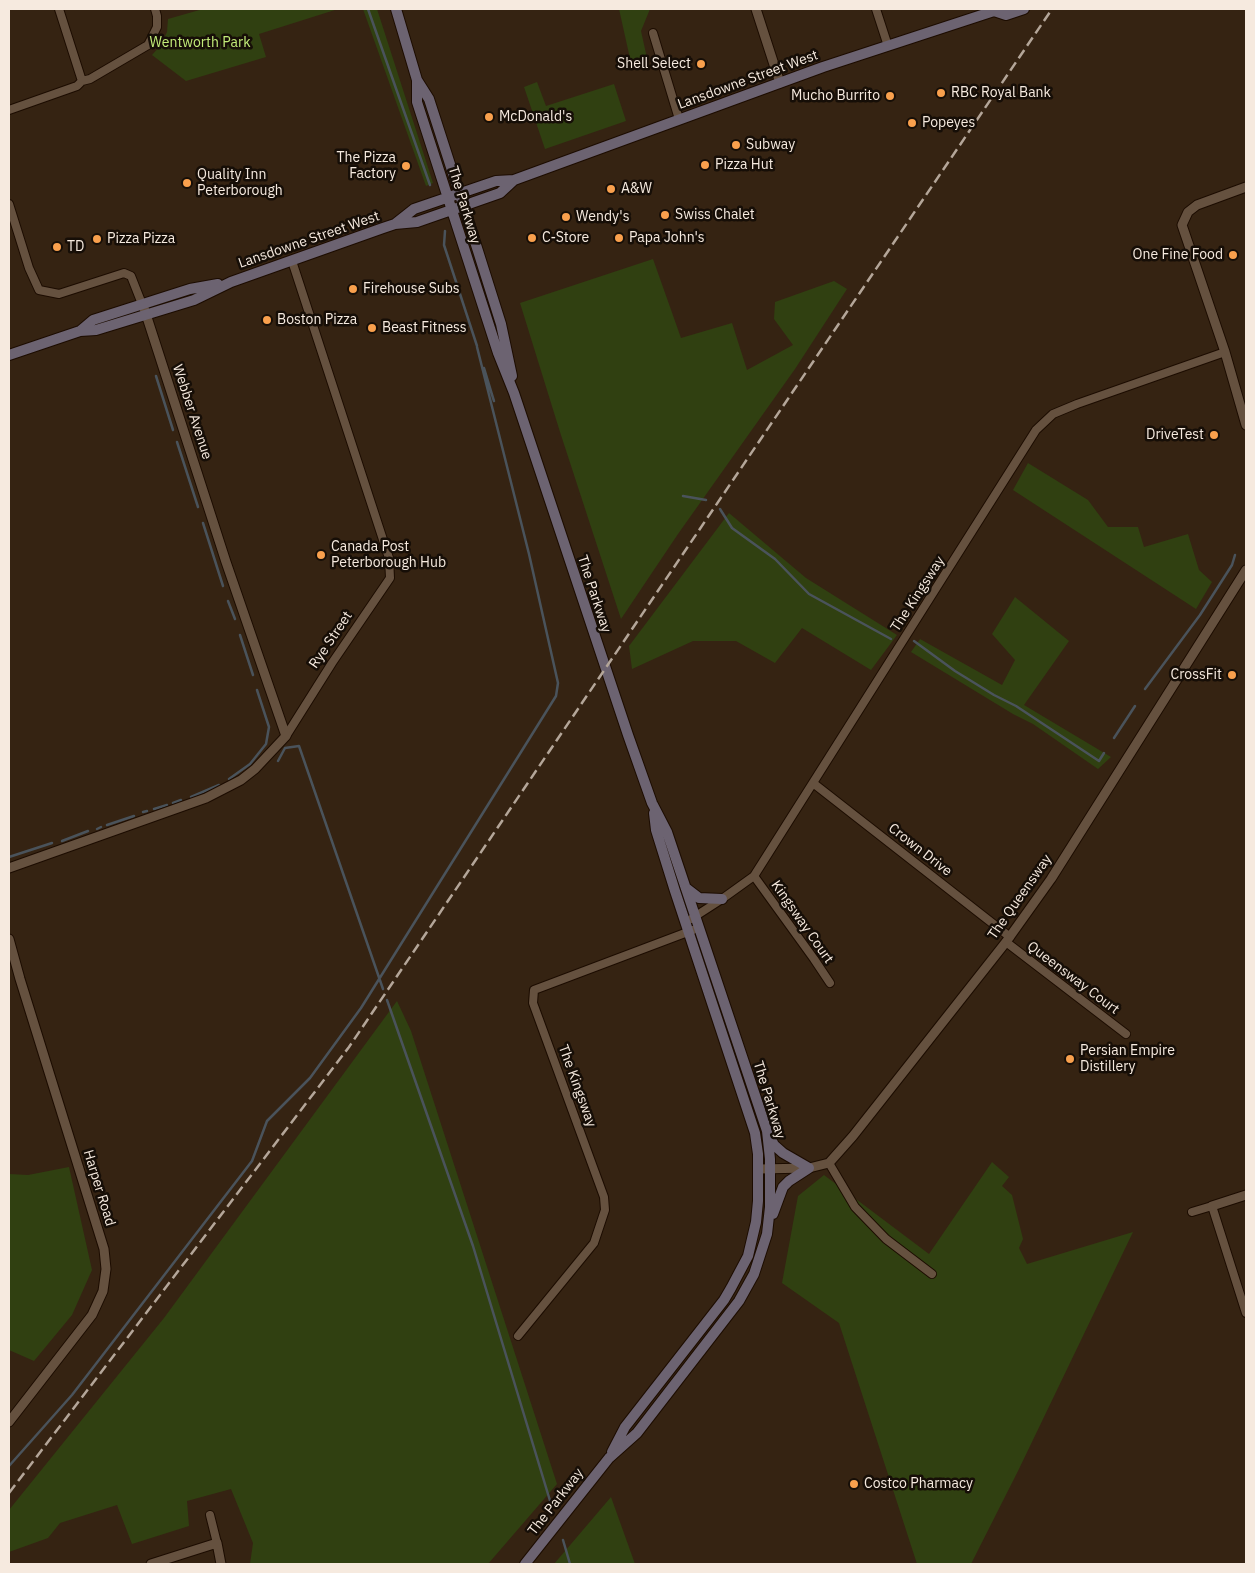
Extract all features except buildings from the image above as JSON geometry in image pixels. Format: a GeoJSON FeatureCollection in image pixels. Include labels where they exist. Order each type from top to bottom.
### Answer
{"type":"FeatureCollection","features":[{"type":"Feature","properties":{"kind":"main road","name":"The Parkway"},"geometry":{"type":"LineString","coordinates":[[396,9],[417,80],[429,99],[501,324],[508,352],[514,393]]}},
{"type":"Feature","properties":{"kind":"main road","name":"Lansdowne Street West"},"geometry":{"type":"LineString","coordinates":[[396,224],[414,209],[496,181],[514,180],[679,119],[888,46],[995,10],[1006,15],[1024,9]]}},
{"type":"Feature","properties":{"kind":"main road","name":"The Parkway"},"geometry":{"type":"LineString","coordinates":[[417,80],[417,102],[498,353],[514,393],[602,661],[652,803],[667,832],[767,1131],[771,1169],[767,1234],[754,1274],[739,1301],[637,1433],[609,1458],[525,1564]]}},
{"type":"Feature","properties":{"kind":"main road","name":"Lansdowne Street West"},"geometry":{"type":"LineString","coordinates":[[9,355],[80,331],[96,330],[194,300],[231,282],[396,224],[417,222],[500,193],[514,180]]}},
{"type":"Feature","properties":{"kind":"main road","name":"Lansdowne Street West"},"geometry":{"type":"LineString","coordinates":[[80,331],[93,320],[142,304],[190,289],[231,282]]}},
{"type":"Feature","properties":{"kind":"main road","name":"The Parkway"},"geometry":{"type":"LineString","coordinates":[[609,1458],[625,1427],[724,1300],[742,1270],[756,1222],[759,1169],[757,1142],[656,830],[652,803]]}},
{"type":"Feature","properties":{"kind":"main road"},"geometry":{"type":"LineString","coordinates":[[685,887],[699,898],[722,900]]}},
{"type":"Feature","properties":{"kind":"main road"},"geometry":{"type":"LineString","coordinates":[[767,1131],[774,1145],[783,1153],[809,1168],[783,1187],[778,1197],[767,1234]]}},
{"type":"Feature","properties":{"kind":"street"},"geometry":{"type":"LineString","coordinates":[[59,9],[82,81]]}},
{"type":"Feature","properties":{"kind":"street"},"geometry":{"type":"LineString","coordinates":[[9,110],[77,86],[82,81],[90,79],[148,45],[157,27],[155,9]]}},
{"type":"Feature","properties":{"kind":"street"},"geometry":{"type":"LineString","coordinates":[[756,9],[780,83]]}},
{"type":"Feature","properties":{"kind":"street"},"geometry":{"type":"LineString","coordinates":[[876,9],[888,46]]}},
{"type":"Feature","properties":{"kind":"street"},"geometry":{"type":"LineString","coordinates":[[653,33],[679,119]]}},
{"type":"Feature","properties":{"kind":"street"},"geometry":{"type":"LineString","coordinates":[[1246,187],[1197,205],[1188,212],[1182,225],[1225,352],[1246,425]]}},
{"type":"Feature","properties":{"kind":"street","name":"Webber Avenue"},"geometry":{"type":"LineString","coordinates":[[9,204],[29,268],[39,290],[58,294],[124,273],[131,276],[146,315],[226,562],[286,736]]}},
{"type":"Feature","properties":{"kind":"street","name":"Rye Street"},"geometry":{"type":"LineString","coordinates":[[9,868],[206,798],[241,780],[255,769],[286,736],[332,663],[390,578],[389,558],[292,261]]}},
{"type":"Feature","properties":{"kind":"street","name":"The Kingsway"},"geometry":{"type":"LineString","coordinates":[[685,922],[722,900],[754,876],[1036,430],[1053,414],[1077,404],[1225,352]]}},
{"type":"Feature","properties":{"kind":"street","name":"The Queensway"},"geometry":{"type":"LineString","coordinates":[[829,1163],[853,1136],[1008,939],[1056,871],[1246,570]]}},
{"type":"Feature","properties":{"kind":"street","name":"Crown Drive"},"geometry":{"type":"LineString","coordinates":[[813,784],[1008,939]]}},
{"type":"Feature","properties":{"kind":"street","name":"Kingsway Court"},"geometry":{"type":"LineString","coordinates":[[754,876],[830,983]]}},
{"type":"Feature","properties":{"kind":"street","name":"The Kingsway"},"geometry":{"type":"LineString","coordinates":[[518,1336],[594,1243],[605,1210],[604,1197],[533,1003],[534,990],[699,929]]}},
{"type":"Feature","properties":{"kind":"street","name":"Harper Road"},"geometry":{"type":"LineString","coordinates":[[9,939],[104,1249],[106,1269],[103,1291],[92,1315],[9,1422]]}},
{"type":"Feature","properties":{"kind":"street","name":"Queensway Court"},"geometry":{"type":"LineString","coordinates":[[1008,939],[1126,1034]]}},
{"type":"Feature","properties":{"kind":"street"},"geometry":{"type":"LineString","coordinates":[[759,1169],[809,1168],[829,1163],[855,1207],[886,1239],[932,1274]]}},
{"type":"Feature","properties":{"kind":"street"},"geometry":{"type":"LineString","coordinates":[[1192,1212],[1246,1195]]}},
{"type":"Feature","properties":{"kind":"street"},"geometry":{"type":"LineString","coordinates":[[1212,1206],[1246,1313]]}},
{"type":"Feature","properties":{"kind":"street"},"geometry":{"type":"LineString","coordinates":[[210,1515],[222,1564]]}},
{"type":"Feature","properties":{"kind":"street"},"geometry":{"type":"LineString","coordinates":[[152,1564],[217,1543]]}},
{"type":"Feature","properties":{"kind":"green space","name":"Wentworth Park"},"geometry":{"type":"Polygon","coordinates":[[[203,9],[338,9],[259,34],[266,57],[186,81],[152,55],[160,46],[167,32],[168,19],[203,9]]]}},
{"type":"Feature","properties":{"kind":"green space"},"geometry":{"type":"Polygon","coordinates":[[[363,9],[377,9],[433,183],[426,186],[363,9]]]}},
{"type":"Feature","properties":{"kind":"green space"},"geometry":{"type":"Polygon","coordinates":[[[619,9],[650,9],[641,31],[647,58],[631,63],[619,9]]]}},
{"type":"Feature","properties":{"kind":"green space"},"geometry":{"type":"Polygon","coordinates":[[[537,82],[546,106],[614,84],[626,121],[545,149],[524,87],[537,82]]]}},
{"type":"Feature","properties":{"kind":"green space"},"geometry":{"type":"Polygon","coordinates":[[[653,259],[681,338],[732,323],[747,370],[793,345],[774,319],[775,302],[834,281],[847,289],[795,369],[678,534],[621,619],[520,303],[653,259]]]}},
{"type":"Feature","properties":{"kind":"green space"},"geometry":{"type":"Polygon","coordinates":[[[1028,463],[1088,500],[1108,527],[1138,527],[1144,547],[1188,534],[1199,570],[1212,582],[1196,609],[1013,490],[1028,463]]]}},
{"type":"Feature","properties":{"kind":"green space"},"geometry":{"type":"Polygon","coordinates":[[[729,513],[806,578],[897,635],[871,670],[802,628],[775,663],[736,641],[693,641],[632,669],[629,646],[729,513]]]}},
{"type":"Feature","properties":{"kind":"green space"},"geometry":{"type":"Polygon","coordinates":[[[1015,597],[1069,641],[1024,705],[1111,757],[1098,769],[1033,724],[1013,714],[911,652],[920,639],[1002,685],[1015,660],[992,634],[1015,597]]]}},
{"type":"Feature","properties":{"kind":"green space"},"geometry":{"type":"Polygon","coordinates":[[[397,1001],[411,1031],[557,1484],[488,1564],[250,1564],[253,1543],[231,1489],[187,1501],[189,1526],[132,1544],[117,1505],[60,1523],[48,1538],[9,1552],[9,1510],[164,1318],[397,1001]]]}},
{"type":"Feature","properties":{"kind":"green space"},"geometry":{"type":"Polygon","coordinates":[[[992,1162],[1009,1177],[1002,1186],[1012,1195],[1023,1239],[1019,1248],[1027,1264],[1133,1232],[971,1564],[917,1564],[839,1323],[782,1283],[798,1196],[824,1175],[929,1254],[992,1162]]]}},
{"type":"Feature","properties":{"kind":"green space"},"geometry":{"type":"Polygon","coordinates":[[[69,1167],[92,1270],[72,1315],[34,1361],[9,1350],[9,1174],[28,1175],[69,1167]]]}},
{"type":"Feature","properties":{"kind":"green space"},"geometry":{"type":"Polygon","coordinates":[[[611,1497],[635,1564],[554,1564],[611,1497]]]}},
{"type":"Feature","properties":{"kind":"waterway"},"geometry":{"type":"LineString","coordinates":[[368,9],[430,185]]}},
{"type":"Feature","properties":{"kind":"waterway"},"geometry":{"type":"LineString","coordinates":[[445,231],[444,245],[477,346]]}},
{"type":"Feature","properties":{"kind":"waterway"},"geometry":{"type":"LineString","coordinates":[[9,1466],[72,1395],[252,1161],[267,1121],[310,1078],[361,1008],[556,696],[558,683],[529,554],[477,347]]}},
{"type":"Feature","properties":{"kind":"waterway"},"geometry":{"type":"LineString","coordinates":[[484,368],[494,401],[484,370]]}},
{"type":"Feature","properties":{"kind":"waterway"},"geometry":{"type":"LineString","coordinates":[[156,376],[173,430]]}},
{"type":"Feature","properties":{"kind":"waterway"},"geometry":{"type":"LineString","coordinates":[[177,442],[198,507]]}},
{"type":"Feature","properties":{"kind":"waterway"},"geometry":{"type":"LineString","coordinates":[[683,496],[706,500]]}},
{"type":"Feature","properties":{"kind":"waterway"},"geometry":{"type":"LineString","coordinates":[[720,509],[732,528],[775,559],[809,594],[891,639]]}},
{"type":"Feature","properties":{"kind":"waterway"},"geometry":{"type":"LineString","coordinates":[[203,523],[223,586]]}},
{"type":"Feature","properties":{"kind":"waterway"},"geometry":{"type":"LineString","coordinates":[[1145,689],[1200,615],[1232,565],[1235,555]]}},
{"type":"Feature","properties":{"kind":"waterway"},"geometry":{"type":"LineString","coordinates":[[228,601],[235,619]]}},
{"type":"Feature","properties":{"kind":"waterway"},"geometry":{"type":"LineString","coordinates":[[240,635],[253,675]]}},
{"type":"Feature","properties":{"kind":"waterway"},"geometry":{"type":"LineString","coordinates":[[914,641],[955,671],[1016,706],[1099,761],[1104,753]]}},
{"type":"Feature","properties":{"kind":"waterway"},"geometry":{"type":"LineString","coordinates":[[229,779],[250,764],[266,744],[269,727],[257,690]]}},
{"type":"Feature","properties":{"kind":"waterway"},"geometry":{"type":"LineString","coordinates":[[1114,738],[1135,706]]}},
{"type":"Feature","properties":{"kind":"waterway"},"geometry":{"type":"LineString","coordinates":[[278,761],[285,748],[299,746],[383,989]]}},
{"type":"Feature","properties":{"kind":"waterway"},"geometry":{"type":"LineString","coordinates":[[191,797],[219,785]]}},
{"type":"Feature","properties":{"kind":"waterway"},"geometry":{"type":"LineString","coordinates":[[173,803],[181,800]]}},
{"type":"Feature","properties":{"kind":"waterway"},"geometry":{"type":"LineString","coordinates":[[154,809],[167,805]]}},
{"type":"Feature","properties":{"kind":"waterway"},"geometry":{"type":"LineString","coordinates":[[143,812],[147,811]]}},
{"type":"Feature","properties":{"kind":"waterway"},"geometry":{"type":"LineString","coordinates":[[107,825],[134,816]]}},
{"type":"Feature","properties":{"kind":"waterway"},"geometry":{"type":"LineString","coordinates":[[97,829],[101,827]]}},
{"type":"Feature","properties":{"kind":"waterway"},"geometry":{"type":"LineString","coordinates":[[62,841],[88,831]]}},
{"type":"Feature","properties":{"kind":"waterway"},"geometry":{"type":"LineString","coordinates":[[9,857],[52,843]]}},
{"type":"Feature","properties":{"kind":"waterway"},"geometry":{"type":"LineString","coordinates":[[387,1000],[473,1246],[551,1504]]}},
{"type":"Feature","properties":{"kind":"waterway"},"geometry":{"type":"LineString","coordinates":[[563,1540],[570,1564]]}},
{"type":"Feature","properties":{"kind":"railway"},"geometry":{"type":"LineString","coordinates":[[9,1493],[349,1047],[1052,9]]}},
{"type":"Feature","properties":{"kind":"place","name":"Shell Select"},"geometry":{"type":"Point","coordinates":[701,64]}},
{"type":"Feature","properties":{"kind":"place","name":"RBC Royal Bank"},"geometry":{"type":"Point","coordinates":[941,93]}},
{"type":"Feature","properties":{"kind":"place","name":"Mucho Burrito"},"geometry":{"type":"Point","coordinates":[890,96]}},
{"type":"Feature","properties":{"kind":"place","name":"McDonald's"},"geometry":{"type":"Point","coordinates":[489,117]}},
{"type":"Feature","properties":{"kind":"place","name":"Popeyes"},"geometry":{"type":"Point","coordinates":[912,123]}},
{"type":"Feature","properties":{"kind":"place","name":"Subway"},"geometry":{"type":"Point","coordinates":[736,145]}},
{"type":"Feature","properties":{"kind":"place","name":"Pizza Hut"},"geometry":{"type":"Point","coordinates":[705,165]}},
{"type":"Feature","properties":{"kind":"place","name":"The Pizza Factory"},"geometry":{"type":"Point","coordinates":[406,166]}},
{"type":"Feature","properties":{"kind":"place","name":"Quality Inn Peterborough"},"geometry":{"type":"Point","coordinates":[187,183]}},
{"type":"Feature","properties":{"kind":"place","name":"A&W"},"geometry":{"type":"Point","coordinates":[611,189]}},
{"type":"Feature","properties":{"kind":"place","name":"Swiss Chalet"},"geometry":{"type":"Point","coordinates":[665,215]}},
{"type":"Feature","properties":{"kind":"place","name":"Wendy's"},"geometry":{"type":"Point","coordinates":[566,217]}},
{"type":"Feature","properties":{"kind":"place","name":"C-Store"},"geometry":{"type":"Point","coordinates":[532,238]}},
{"type":"Feature","properties":{"kind":"place","name":"Papa John's"},"geometry":{"type":"Point","coordinates":[619,238]}},
{"type":"Feature","properties":{"kind":"place","name":"Pizza Pizza"},"geometry":{"type":"Point","coordinates":[97,239]}},
{"type":"Feature","properties":{"kind":"place","name":"TD"},"geometry":{"type":"Point","coordinates":[57,247]}},
{"type":"Feature","properties":{"kind":"place","name":"One Fine Food"},"geometry":{"type":"Point","coordinates":[1233,255]}},
{"type":"Feature","properties":{"kind":"place","name":"Firehouse Subs"},"geometry":{"type":"Point","coordinates":[353,289]}},
{"type":"Feature","properties":{"kind":"place","name":"Boston Pizza"},"geometry":{"type":"Point","coordinates":[267,320]}},
{"type":"Feature","properties":{"kind":"place","name":"Beast Fitness"},"geometry":{"type":"Point","coordinates":[372,328]}},
{"type":"Feature","properties":{"kind":"place","name":"DriveTest"},"geometry":{"type":"Point","coordinates":[1214,435]}},
{"type":"Feature","properties":{"kind":"place","name":"Canada Post Peterborough Hub"},"geometry":{"type":"Point","coordinates":[321,555]}},
{"type":"Feature","properties":{"kind":"place","name":"CrossFit"},"geometry":{"type":"Point","coordinates":[1232,675]}},
{"type":"Feature","properties":{"kind":"place","name":"Persian Empire Distillery"},"geometry":{"type":"Point","coordinates":[1070,1059]}},
{"type":"Feature","properties":{"kind":"place","name":"Costco Pharmacy"},"geometry":{"type":"Point","coordinates":[854,1484]}}]}
